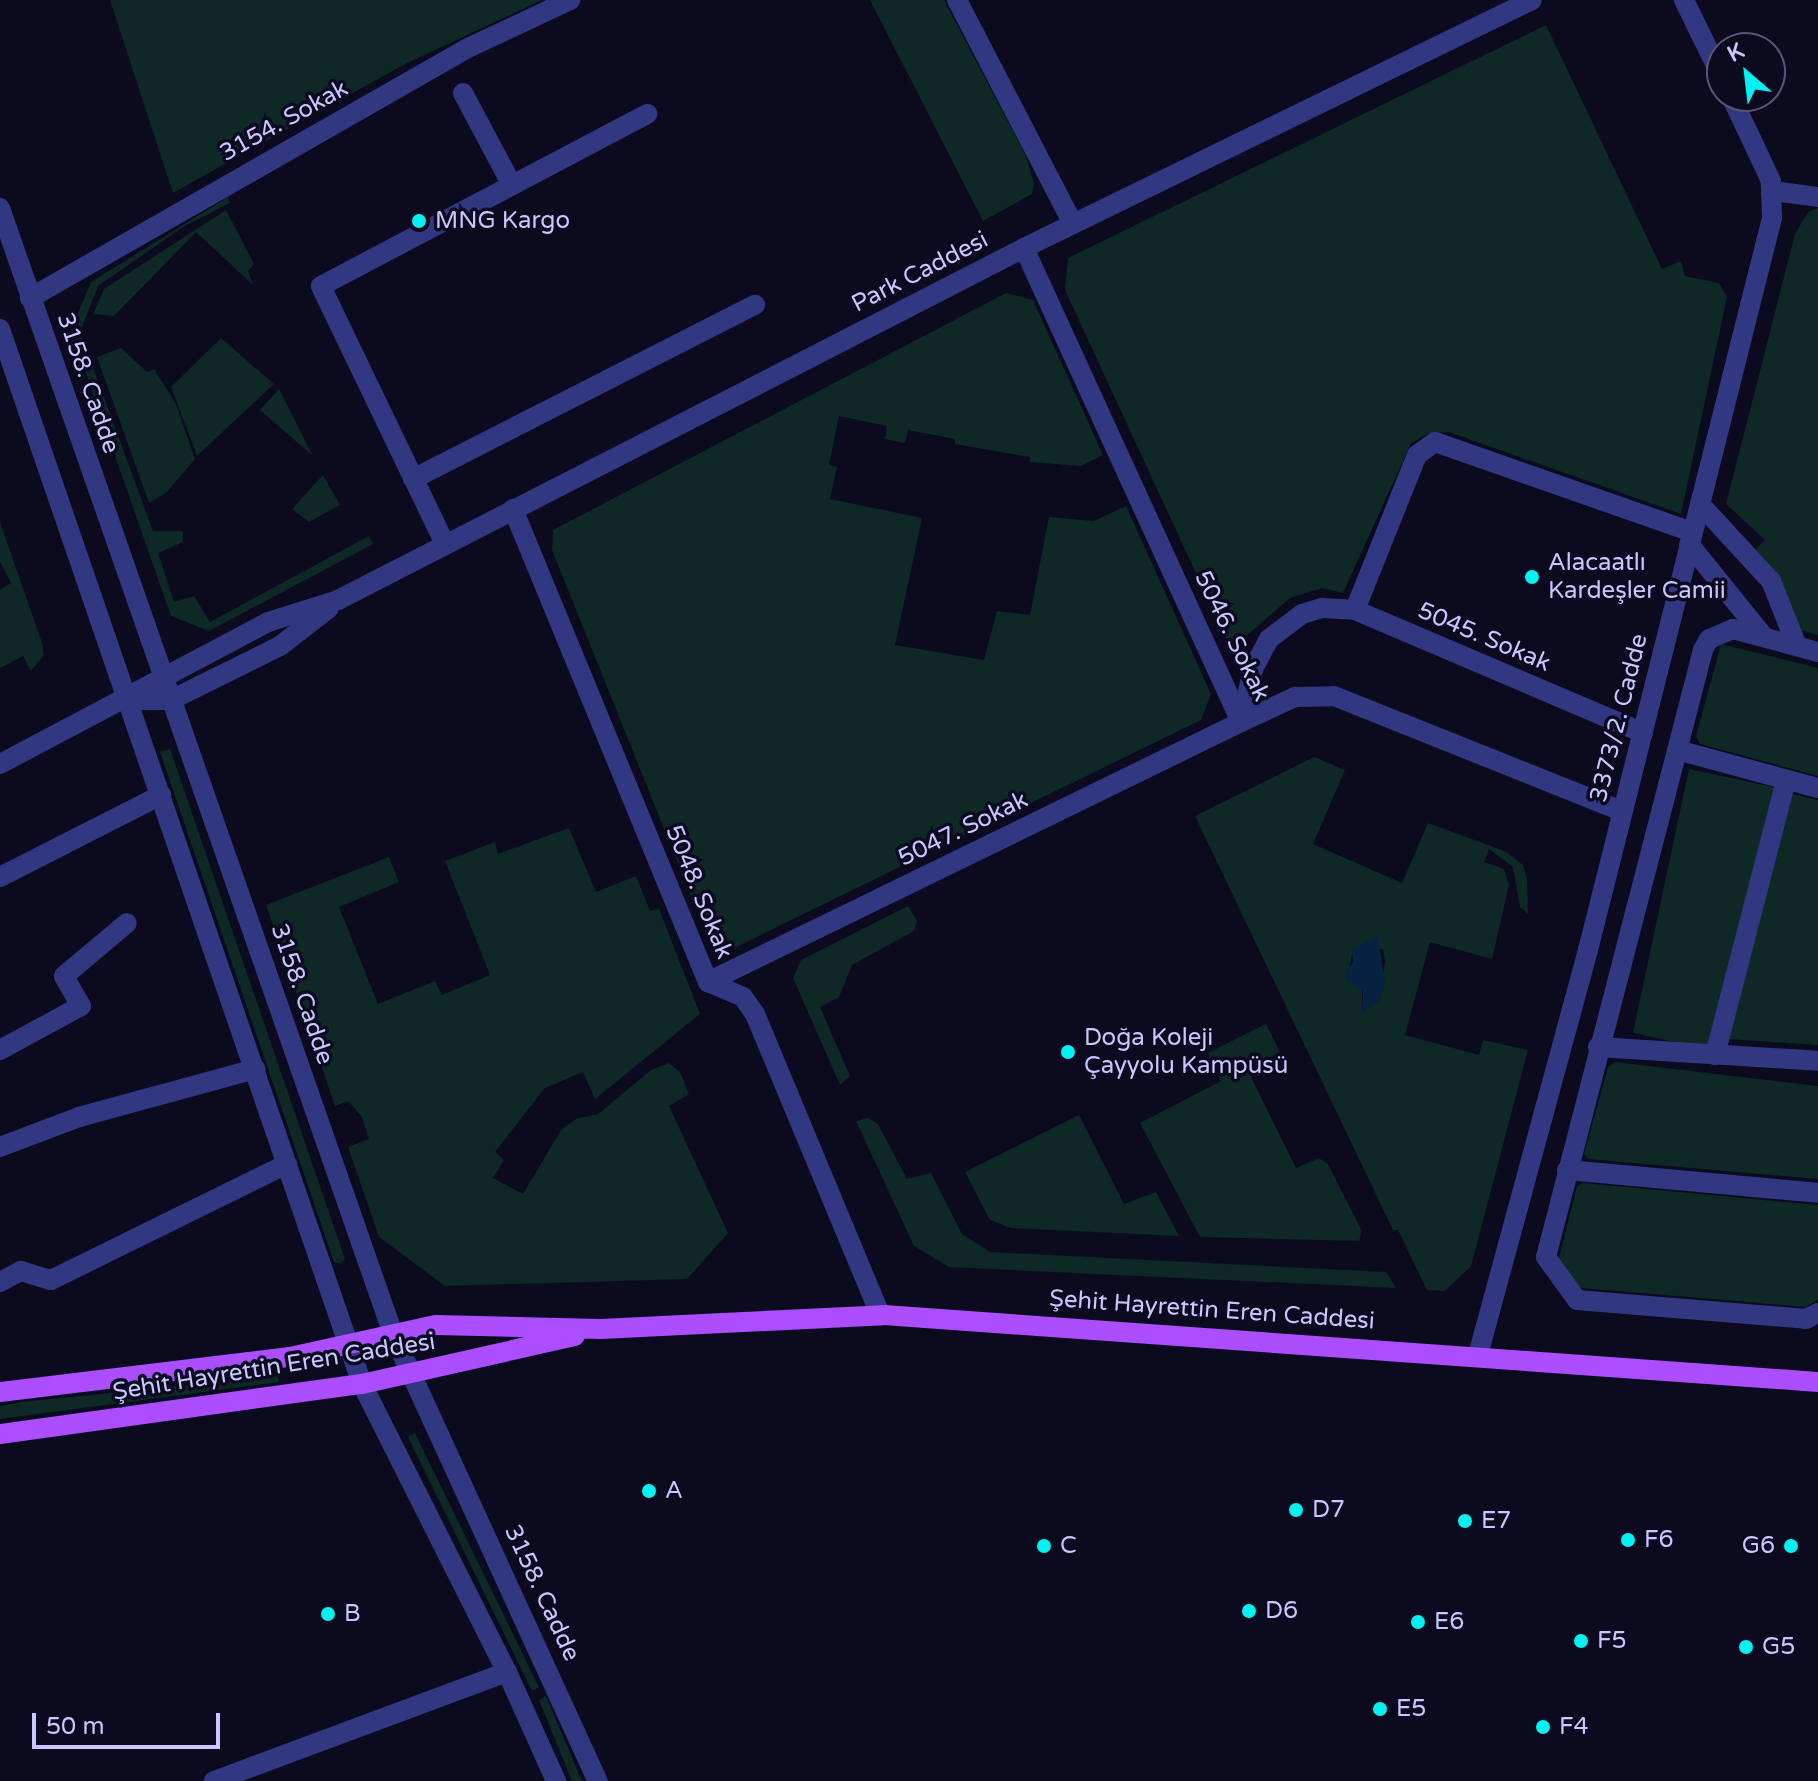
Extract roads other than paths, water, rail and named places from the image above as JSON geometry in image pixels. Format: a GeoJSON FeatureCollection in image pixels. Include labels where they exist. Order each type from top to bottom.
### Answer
{"type":"FeatureCollection","features":[{"type":"Feature","properties":{"kind":"main road","name":"Şehit Hayrettin Eren Caddesi"},"geometry":{"type":"LineString","coordinates":[[0,1392],[290,1357],[436,1325],[601,1329],[880,1315],[1478,1355],[1818,1382]]}},
{"type":"Feature","properties":{"kind":"main road","name":"Şehit Hayrettin Eren Caddesi"},"geometry":{"type":"LineString","coordinates":[[0,1434],[362,1384],[601,1329]]}},
{"type":"Feature","properties":{"kind":"street","name":"3154. Sokak"},"geometry":{"type":"LineString","coordinates":[[30,298],[454,56],[570,0]]}},
{"type":"Feature","properties":{"kind":"street"},"geometry":{"type":"LineString","coordinates":[[957,0],[1073,224]]}},
{"type":"Feature","properties":{"kind":"street","name":"Park Caddesi"},"geometry":{"type":"LineString","coordinates":[[0,764],[128,700],[163,676],[268,622],[338,600],[1024,248],[1532,0]]}},
{"type":"Feature","properties":{"kind":"street"},"geometry":{"type":"LineString","coordinates":[[1684,0],[1706,45]]}},
{"type":"Feature","properties":{"kind":"street"},"geometry":{"type":"LineString","coordinates":[[463,93],[512,185]]}},
{"type":"Feature","properties":{"kind":"street","name":"3373/2. Cadde"},"geometry":{"type":"LineString","coordinates":[[1478,1355],[1643,733],[1772,218],[1773,191],[1738,112]]}},
{"type":"Feature","properties":{"kind":"street"},"geometry":{"type":"LineString","coordinates":[[445,544],[321,286],[647,114]]}},
{"type":"Feature","properties":{"kind":"street"},"geometry":{"type":"LineString","coordinates":[[1773,191],[1818,197]]}},
{"type":"Feature","properties":{"kind":"street","name":"3158. Cadde"},"geometry":{"type":"LineString","coordinates":[[0,208],[393,1334],[598,1781]]}},
{"type":"Feature","properties":{"kind":"street","name":"5046. Sokak"},"geometry":{"type":"LineString","coordinates":[[1024,248],[1241,722],[1295,697],[1334,696],[1622,811]]}},
{"type":"Feature","properties":{"kind":"street"},"geometry":{"type":"LineString","coordinates":[[413,479],[755,305]]}},
{"type":"Feature","properties":{"kind":"street"},"geometry":{"type":"LineString","coordinates":[[0,329],[362,1384],[507,1672],[556,1781]]}},
{"type":"Feature","properties":{"kind":"street"},"geometry":{"type":"LineString","coordinates":[[1355,610],[1417,455],[1435,442],[1690,538],[1764,637]]}},
{"type":"Feature","properties":{"kind":"street"},"geometry":{"type":"LineString","coordinates":[[1700,504],[1771,581],[1797,646]]}},
{"type":"Feature","properties":{"kind":"street","name":"5048. Sokak"},"geometry":{"type":"LineString","coordinates":[[513,509],[708,982],[743,997],[755,1014],[880,1315]]}},
{"type":"Feature","properties":{"kind":"street","name":"Park Caddesi"},"geometry":{"type":"LineString","coordinates":[[171,700],[280,646],[338,600]]}},
{"type":"Feature","properties":{"kind":"street","name":"5045. Sokak"},"geometry":{"type":"LineString","coordinates":[[1241,722],[1260,653],[1302,614],[1322,608],[1355,610],[1643,733]]}},
{"type":"Feature","properties":{"kind":"street"},"geometry":{"type":"LineString","coordinates":[[1818,652],[1733,629],[1709,639],[1598,1047],[1546,1257],[1577,1300],[1806,1319],[1818,1313]]}},
{"type":"Feature","properties":{"kind":"street"},"geometry":{"type":"LineString","coordinates":[[128,700],[171,700]]}},
{"type":"Feature","properties":{"kind":"street","name":"5047. Sokak"},"geometry":{"type":"LineString","coordinates":[[708,982],[1241,722]]}},
{"type":"Feature","properties":{"kind":"street"},"geometry":{"type":"LineString","coordinates":[[1677,750],[1818,788]]}},
{"type":"Feature","properties":{"kind":"street"},"geometry":{"type":"LineString","coordinates":[[1715,1055],[1786,780]]}},
{"type":"Feature","properties":{"kind":"street"},"geometry":{"type":"LineString","coordinates":[[0,877],[161,795]]}},
{"type":"Feature","properties":{"kind":"street"},"geometry":{"type":"LineString","coordinates":[[0,1050],[81,1006],[64,976],[127,923]]}},
{"type":"Feature","properties":{"kind":"street"},"geometry":{"type":"LineString","coordinates":[[1598,1047],[1818,1061]]}},
{"type":"Feature","properties":{"kind":"street"},"geometry":{"type":"LineString","coordinates":[[0,1147],[79,1117],[256,1069]]}},
{"type":"Feature","properties":{"kind":"street"},"geometry":{"type":"LineString","coordinates":[[0,1282],[21,1271],[51,1280],[287,1164]]}},
{"type":"Feature","properties":{"kind":"street"},"geometry":{"type":"LineString","coordinates":[[1567,1170],[1818,1193]]}},
{"type":"Feature","properties":{"kind":"street"},"geometry":{"type":"LineString","coordinates":[[214,1781],[507,1672]]}},
{"type":"Feature","properties":{"kind":"water"},"geometry":{"type":"Polygon","coordinates":[[[1378,936],[1385,982],[1379,1000],[1362,1013],[1363,991],[1347,981],[1345,973],[1353,962],[1352,949],[1378,936]]]}},
{"type":"Feature","properties":{"kind":"place","name":"MNG Kargo"},"geometry":{"type":"Point","coordinates":[419,221]}},
{"type":"Feature","properties":{"kind":"place","name":"Alacaatlı Kardeşler Camii"},"geometry":{"type":"Point","coordinates":[1532,577]}},
{"type":"Feature","properties":{"kind":"place","name":"Doğa Koleji Çayyolu Kampüsü"},"geometry":{"type":"Point","coordinates":[1068,1052]}},
{"type":"Feature","properties":{"kind":"place","name":"A"},"geometry":{"type":"Point","coordinates":[649,1491]}},
{"type":"Feature","properties":{"kind":"place","name":"D7"},"geometry":{"type":"Point","coordinates":[1296,1510]}},
{"type":"Feature","properties":{"kind":"place","name":"E7"},"geometry":{"type":"Point","coordinates":[1465,1521]}},
{"type":"Feature","properties":{"kind":"place","name":"F6"},"geometry":{"type":"Point","coordinates":[1628,1540]}},
{"type":"Feature","properties":{"kind":"place","name":"C"},"geometry":{"type":"Point","coordinates":[1044,1546]}},
{"type":"Feature","properties":{"kind":"place","name":"G6"},"geometry":{"type":"Point","coordinates":[1791,1546]}},
{"type":"Feature","properties":{"kind":"place","name":"D6"},"geometry":{"type":"Point","coordinates":[1249,1611]}},
{"type":"Feature","properties":{"kind":"place","name":"B"},"geometry":{"type":"Point","coordinates":[328,1614]}},
{"type":"Feature","properties":{"kind":"place","name":"E6"},"geometry":{"type":"Point","coordinates":[1418,1622]}},
{"type":"Feature","properties":{"kind":"place","name":"F5"},"geometry":{"type":"Point","coordinates":[1581,1641]}},
{"type":"Feature","properties":{"kind":"place","name":"G5"},"geometry":{"type":"Point","coordinates":[1746,1647]}},
{"type":"Feature","properties":{"kind":"place","name":"E5"},"geometry":{"type":"Point","coordinates":[1380,1709]}},
{"type":"Feature","properties":{"kind":"place","name":"F4"},"geometry":{"type":"Point","coordinates":[1543,1727]}}]}
